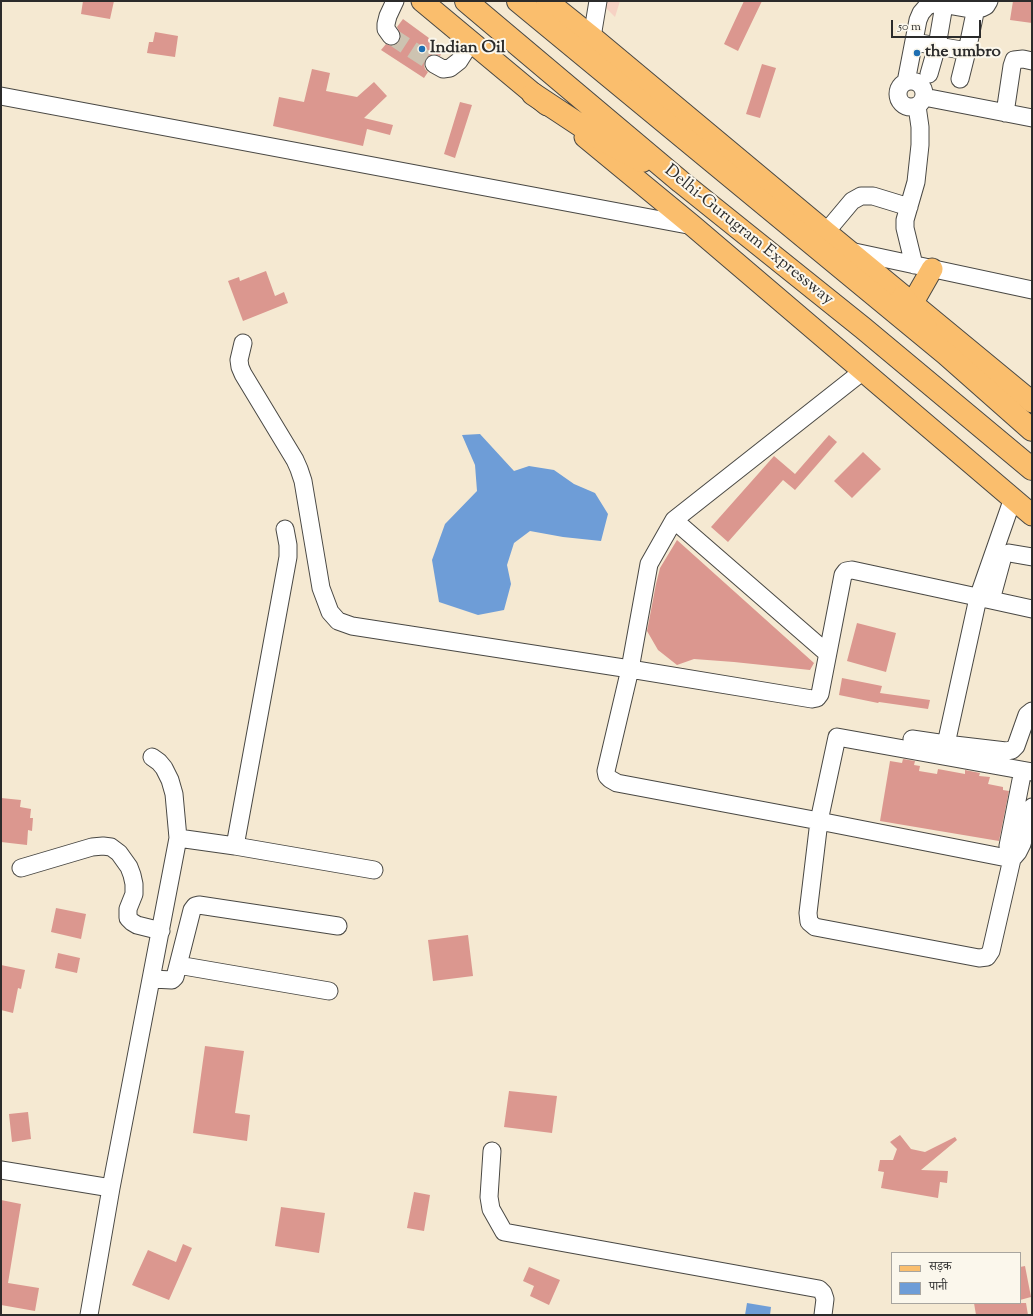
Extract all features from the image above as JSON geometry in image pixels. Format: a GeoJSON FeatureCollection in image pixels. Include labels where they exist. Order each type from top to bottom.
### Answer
{"type":"FeatureCollection","features":[{"type":"Feature","properties":{"kind":"highway","name":"Delhi-Gurugram Expressway"},"geometry":{"type":"LineString","coordinates":[[466,1],[681,182],[862,328],[1032,469]]}},
{"type":"Feature","properties":{"kind":"highway","name":"Delhi-Gurugram Expressway"},"geometry":{"type":"LineString","coordinates":[[518,1],[608,77],[946,354],[1032,430]]}},
{"type":"Feature","properties":{"kind":"highway"},"geometry":{"type":"LineString","coordinates":[[533,94],[601,138],[681,182]]}},
{"type":"Feature","properties":{"kind":"highway"},"geometry":{"type":"LineString","coordinates":[[908,300],[946,354]]}},
{"type":"Feature","properties":{"kind":"main road"},"geometry":{"type":"LineString","coordinates":[[422,1],[693,226],[1032,515]]}},
{"type":"Feature","properties":{"kind":"main road"},"geometry":{"type":"LineString","coordinates":[[548,1],[1032,402]]}},
{"type":"Feature","properties":{"kind":"main road"},"geometry":{"type":"LineString","coordinates":[[908,300],[923,267]]}},
{"type":"Feature","properties":{"kind":"street"},"geometry":{"type":"LineString","coordinates":[[391,36],[386,29],[386,24],[395,1]]}},
{"type":"Feature","properties":{"kind":"street"},"geometry":{"type":"LineString","coordinates":[[592,37],[598,1]]}},
{"type":"Feature","properties":{"kind":"street"},"geometry":{"type":"LineString","coordinates":[[982,5],[970,9],[936,3],[927,6],[921,13],[918,20],[906,82],[899,89],[898,98],[906,107],[910,107],[920,102],[1032,116]]}},
{"type":"Feature","properties":{"kind":"street"},"geometry":{"type":"LineString","coordinates":[[929,74],[937,46],[944,5]]}},
{"type":"Feature","properties":{"kind":"street"},"geometry":{"type":"LineString","coordinates":[[960,79],[967,50],[982,5]]}},
{"type":"Feature","properties":{"kind":"street"},"geometry":{"type":"LineString","coordinates":[[434,64],[443,69],[450,68],[459,61],[471,42]]}},
{"type":"Feature","properties":{"kind":"street"},"geometry":{"type":"LineString","coordinates":[[914,42],[967,50]]}},
{"type":"Feature","properties":{"kind":"street"},"geometry":{"type":"LineString","coordinates":[[1005,113],[1014,60],[1023,58],[1032,61]]}},
{"type":"Feature","properties":{"kind":"street"},"geometry":{"type":"LineString","coordinates":[[1,96],[693,226]]}},
{"type":"Feature","properties":{"kind":"street"},"geometry":{"type":"LineString","coordinates":[[920,102],[920,146],[916,182],[905,228],[923,267]]}},
{"type":"Feature","properties":{"kind":"street"},"geometry":{"type":"LineString","coordinates":[[826,232],[852,201],[861,196],[873,196],[909,207]]}},
{"type":"Feature","properties":{"kind":"street"},"geometry":{"type":"LineString","coordinates":[[848,251],[1032,290]]}},
{"type":"Feature","properties":{"kind":"street"},"geometry":{"type":"LineString","coordinates":[[243,343],[239,360],[243,374],[295,460],[303,481],[321,588],[330,612],[338,621],[352,626],[812,699],[817,698],[820,694],[843,575],[846,571],[852,570],[1032,609]]}},
{"type":"Feature","properties":{"kind":"street"},"geometry":{"type":"LineString","coordinates":[[863,371],[674,520],[649,564],[630,669],[606,771],[610,779],[617,783],[1012,858]]}},
{"type":"Feature","properties":{"kind":"street"},"geometry":{"type":"LineString","coordinates":[[946,744],[984,599],[1013,498]]}},
{"type":"Feature","properties":{"kind":"street"},"geometry":{"type":"LineString","coordinates":[[674,520],[827,653]]}},
{"type":"Feature","properties":{"kind":"street"},"geometry":{"type":"LineString","coordinates":[[235,846],[288,558],[288,545],[285,529]]}},
{"type":"Feature","properties":{"kind":"street"},"geometry":{"type":"LineString","coordinates":[[984,599],[1003,556],[1009,553],[1032,557]]}},
{"type":"Feature","properties":{"kind":"street"},"geometry":{"type":"LineString","coordinates":[[1032,711],[1027,715],[1016,746],[1012,750],[1006,751],[903,738],[845,727],[842,729],[837,737],[819,821],[808,913],[809,922],[814,927],[979,958],[987,957],[992,951],[1012,858],[1008,846],[1026,770],[1032,723]]}},
{"type":"Feature","properties":{"kind":"street"},"geometry":{"type":"LineString","coordinates":[[837,737],[1026,770]]}},
{"type":"Feature","properties":{"kind":"street"},"geometry":{"type":"LineString","coordinates":[[89,1315],[111,1188],[178,838],[174,794],[170,780],[164,768],[152,757]]}},
{"type":"Feature","properties":{"kind":"street"},"geometry":{"type":"LineString","coordinates":[[1012,858],[1018,852],[1022,844],[1032,807]]}},
{"type":"Feature","properties":{"kind":"street"},"geometry":{"type":"LineString","coordinates":[[178,838],[235,846],[374,870]]}},
{"type":"Feature","properties":{"kind":"street"},"geometry":{"type":"LineString","coordinates":[[21,868],[92,847],[111,847],[119,853],[129,867],[132,875],[134,894],[128,909],[128,918],[137,925],[160,931]]}},
{"type":"Feature","properties":{"kind":"street"},"geometry":{"type":"LineString","coordinates":[[152,979],[172,980],[175,977],[192,910],[195,906],[199,905],[338,926]]}},
{"type":"Feature","properties":{"kind":"street"},"geometry":{"type":"LineString","coordinates":[[178,965],[329,991]]}},
{"type":"Feature","properties":{"kind":"street"},"geometry":{"type":"LineString","coordinates":[[492,1151],[489,1197],[491,1209],[504,1232],[820,1289],[825,1299],[823,1315]]}},
{"type":"Feature","properties":{"kind":"street"},"geometry":{"type":"LineString","coordinates":[[1,1170],[111,1188]]}},
{"type":"Feature","properties":{"kind":"shaded area"},"geometry":{"type":"Polygon","coordinates":[[[599,1],[620,1],[615,17],[599,1]]]}},
{"type":"Feature","properties":{"kind":"water"},"geometry":{"type":"Polygon","coordinates":[[[480,434],[514,471],[529,466],[554,470],[574,484],[595,493],[608,514],[601,541],[563,537],[530,531],[514,543],[507,565],[511,584],[504,610],[478,615],[439,602],[432,560],[445,524],[477,491],[475,465],[462,435],[480,434]]]}},
{"type":"Feature","properties":{"kind":"water"},"geometry":{"type":"Polygon","coordinates":[[[747,1303],[771,1307],[770,1315],[745,1315],[747,1303]]]}},
{"type":"Feature","properties":{"kind":"building"},"geometry":{"type":"Polygon","coordinates":[[[83,1],[114,1],[110,19],[81,14],[83,1]]]}},
{"type":"Feature","properties":{"kind":"building"},"geometry":{"type":"Polygon","coordinates":[[[744,1],[762,1],[738,51],[724,44],[744,1]]]}},
{"type":"Feature","properties":{"kind":"building"},"geometry":{"type":"Polygon","coordinates":[[[1013,1],[1032,1],[1032,23],[1010,20],[1013,1]]]}},
{"type":"Feature","properties":{"kind":"building"},"geometry":{"type":"Polygon","coordinates":[[[403,19],[444,49],[440,56],[433,54],[425,59],[424,65],[428,72],[424,78],[381,50],[386,44],[392,46],[400,40],[401,35],[397,27],[403,19]]]}},
{"type":"Feature","properties":{"kind":"building"},"geometry":{"type":"Polygon","coordinates":[[[155,32],[178,36],[175,57],[147,53],[149,42],[153,42],[155,32]]]}},
{"type":"Feature","properties":{"kind":"building"},"geometry":{"type":"Polygon","coordinates":[[[762,64],[776,68],[760,118],[746,114],[762,64]]]}},
{"type":"Feature","properties":{"kind":"building"},"geometry":{"type":"Polygon","coordinates":[[[312,69],[330,73],[326,91],[357,97],[374,82],[387,96],[364,118],[393,125],[390,135],[367,129],[363,146],[273,126],[279,97],[304,102],[312,69]]]}},
{"type":"Feature","properties":{"kind":"building"},"geometry":{"type":"Polygon","coordinates":[[[460,102],[472,105],[455,158],[444,154],[460,102]]]}},
{"type":"Feature","properties":{"kind":"building"},"geometry":{"type":"Polygon","coordinates":[[[266,271],[275,296],[284,292],[288,303],[243,321],[228,281],[239,277],[240,281],[266,271]]]}},
{"type":"Feature","properties":{"kind":"building"},"geometry":{"type":"Polygon","coordinates":[[[829,435],[837,442],[795,490],[783,480],[728,542],[711,527],[774,456],[795,474],[829,435]]]}},
{"type":"Feature","properties":{"kind":"building"},"geometry":{"type":"Polygon","coordinates":[[[863,452],[881,469],[852,498],[834,481],[863,452]]]}},
{"type":"Feature","properties":{"kind":"building"},"geometry":{"type":"Polygon","coordinates":[[[677,540],[814,663],[810,670],[694,659],[677,665],[658,650],[647,631],[660,568],[677,540]]]}},
{"type":"Feature","properties":{"kind":"building"},"geometry":{"type":"Polygon","coordinates":[[[857,623],[896,633],[886,672],[847,661],[857,623]]]}},
{"type":"Feature","properties":{"kind":"building"},"geometry":{"type":"Polygon","coordinates":[[[842,678],[882,686],[880,693],[930,700],[928,709],[878,703],[839,695],[842,678]]]}},
{"type":"Feature","properties":{"kind":"building"},"geometry":{"type":"Polygon","coordinates":[[[903,759],[915,761],[914,765],[920,766],[919,771],[937,774],[938,769],[965,774],[965,770],[980,773],[979,776],[990,777],[988,784],[1003,787],[1003,790],[1009,791],[999,841],[880,821],[890,761],[902,763],[903,759]]]}},
{"type":"Feature","properties":{"kind":"building"},"geometry":{"type":"Polygon","coordinates":[[[1,798],[21,800],[20,807],[31,809],[30,818],[33,818],[32,831],[28,830],[27,845],[1,842],[1,798]]]}},
{"type":"Feature","properties":{"kind":"building"},"geometry":{"type":"Polygon","coordinates":[[[56,908],[86,914],[81,939],[51,932],[56,908]]]}},
{"type":"Feature","properties":{"kind":"building"},"geometry":{"type":"Polygon","coordinates":[[[468,935],[473,976],[433,981],[428,940],[468,935]]]}},
{"type":"Feature","properties":{"kind":"building"},"geometry":{"type":"Polygon","coordinates":[[[58,953],[80,958],[77,973],[55,968],[58,953]]]}},
{"type":"Feature","properties":{"kind":"building"},"geometry":{"type":"Polygon","coordinates":[[[1,965],[25,970],[21,989],[18,988],[13,1013],[1,1010],[1,965]]]}},
{"type":"Feature","properties":{"kind":"building"},"geometry":{"type":"Polygon","coordinates":[[[205,1046],[244,1051],[235,1113],[250,1115],[247,1141],[193,1133],[205,1046]]]}},
{"type":"Feature","properties":{"kind":"building"},"geometry":{"type":"Polygon","coordinates":[[[509,1091],[557,1096],[552,1133],[504,1127],[509,1091]]]}},
{"type":"Feature","properties":{"kind":"building"},"geometry":{"type":"Polygon","coordinates":[[[28,1112],[31,1139],[12,1142],[9,1114],[28,1112]]]}},
{"type":"Feature","properties":{"kind":"building"},"geometry":{"type":"Polygon","coordinates":[[[900,1135],[911,1149],[925,1152],[955,1137],[957,1140],[921,1170],[948,1171],[947,1183],[940,1182],[938,1198],[881,1188],[884,1172],[878,1171],[880,1160],[893,1160],[897,1149],[890,1142],[900,1135]]]}},
{"type":"Feature","properties":{"kind":"building"},"geometry":{"type":"Polygon","coordinates":[[[414,1192],[430,1195],[424,1231],[407,1228],[414,1192]]]}},
{"type":"Feature","properties":{"kind":"building"},"geometry":{"type":"Polygon","coordinates":[[[1,1200],[21,1204],[8,1283],[39,1288],[35,1311],[1,1305],[1,1200]]]}},
{"type":"Feature","properties":{"kind":"building"},"geometry":{"type":"Polygon","coordinates":[[[281,1207],[325,1213],[319,1253],[275,1246],[281,1207]]]}},
{"type":"Feature","properties":{"kind":"building"},"geometry":{"type":"Polygon","coordinates":[[[183,1244],[192,1248],[169,1300],[132,1285],[148,1250],[176,1262],[183,1244]]]}},
{"type":"Feature","properties":{"kind":"building"},"geometry":{"type":"Polygon","coordinates":[[[1025,1266],[1031,1297],[1021,1300],[1021,1267],[1025,1266]]]}},
{"type":"Feature","properties":{"kind":"building"},"geometry":{"type":"Polygon","coordinates":[[[529,1267],[560,1280],[549,1305],[530,1296],[534,1286],[523,1281],[529,1267]]]}},
{"type":"Feature","properties":{"kind":"building"},"geometry":{"type":"Polygon","coordinates":[[[1026,1303],[1028,1315],[976,1315],[974,1304],[1026,1303]]]}},
{"type":"Feature","properties":{"kind":"tunnel"},"geometry":{"type":"LineString","coordinates":[[391,36],[434,64]]}},
{"type":"Feature","properties":{"kind":"place","name":"Indian Oil"},"geometry":{"type":"Point","coordinates":[422,49]}},
{"type":"Feature","properties":{"kind":"place","name":"the umbro"},"geometry":{"type":"Point","coordinates":[917,53]}}]}
